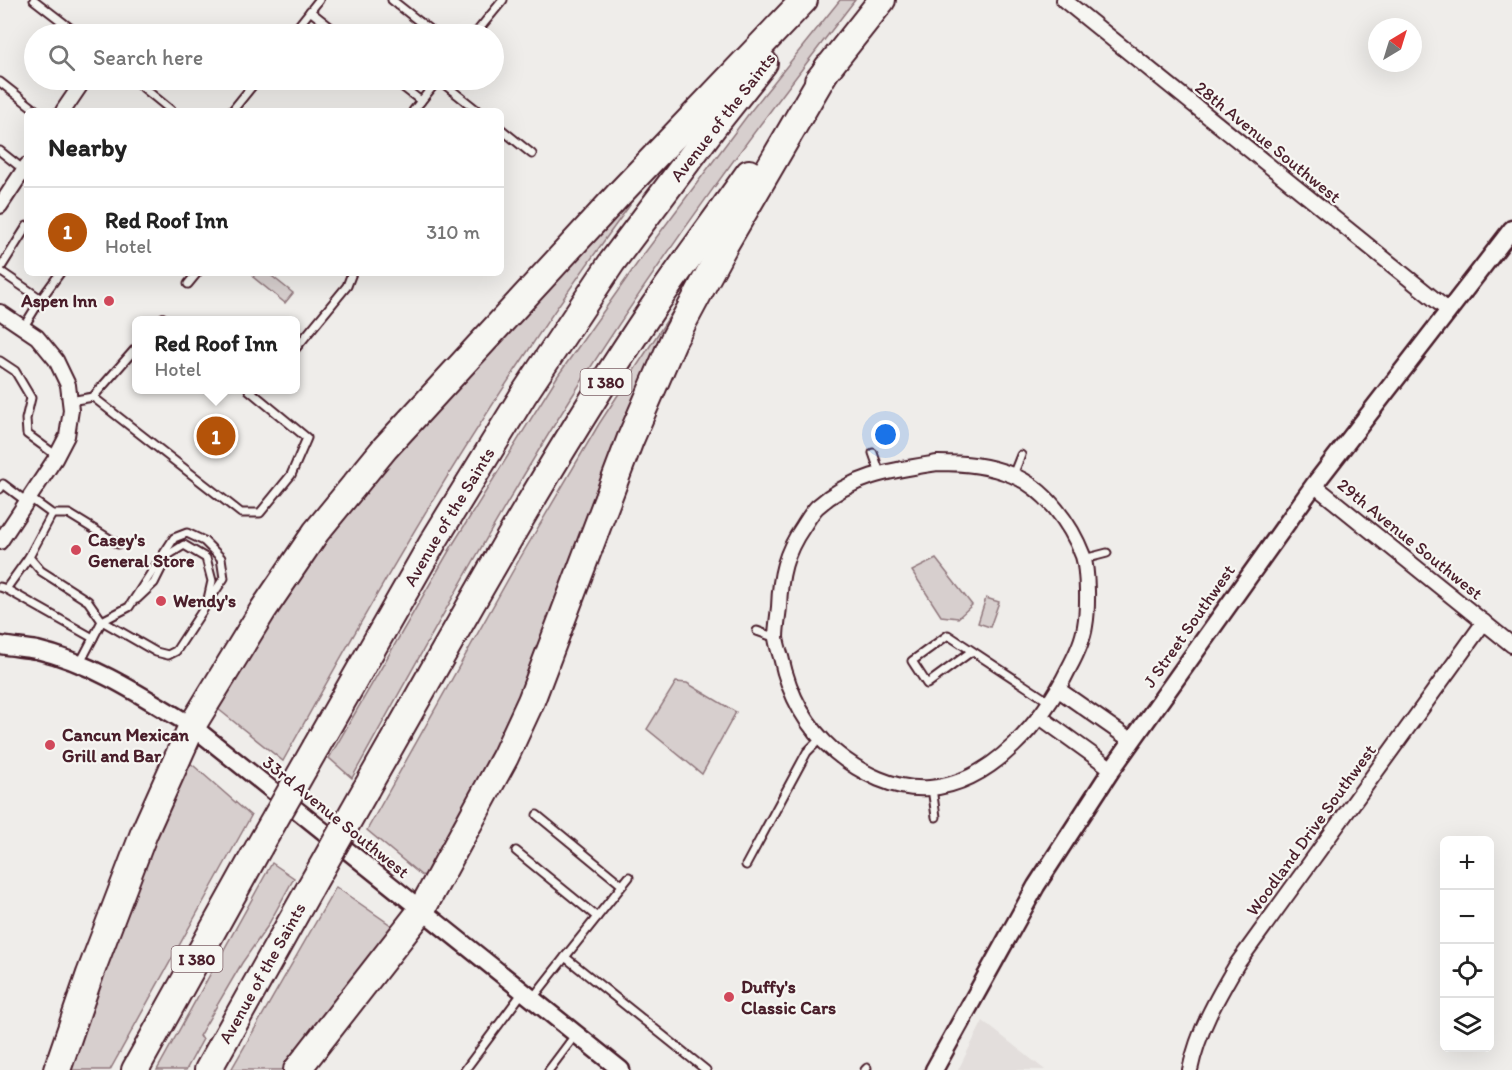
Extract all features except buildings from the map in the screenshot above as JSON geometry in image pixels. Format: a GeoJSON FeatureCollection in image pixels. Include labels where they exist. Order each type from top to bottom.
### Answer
{"type":"FeatureCollection","features":[{"type":"Feature","properties":{"kind":"highway"},"geometry":{"type":"LineString","coordinates":[[57,1070],[90,974],[144,833],[192,726],[263,610],[310,542],[385,448],[621,192],[804,0]]}},
{"type":"Feature","properties":{"kind":"highway","name":"Avenue of the Saints"},"geometry":{"type":"LineString","coordinates":[[135,1070],[315,747],[433,542],[524,394],[612,262],[714,126],[815,0]]}},
{"type":"Feature","properties":{"kind":"highway","name":"Avenue of the Saints"},"geometry":{"type":"LineString","coordinates":[[208,1070],[366,789],[572,436],[654,306],[828,67],[882,0]]}},
{"type":"Feature","properties":{"kind":"highway"},"geometry":{"type":"LineString","coordinates":[[297,1070],[421,911],[505,757],[531,701],[630,440],[674,341],[724,244],[828,67]]}},
{"type":"Feature","properties":{"kind":"street","name":"28th Avenue Southwest"},"geometry":{"type":"LineString","coordinates":[[1064,0],[1449,311]]}},
{"type":"Feature","properties":{"kind":"street"},"geometry":{"type":"LineString","coordinates":[[65,108],[77,90]]}},
{"type":"Feature","properties":{"kind":"street"},"geometry":{"type":"LineString","coordinates":[[0,206],[24,174]]}},
{"type":"Feature","properties":{"kind":"street","name":"J Street Southwest"},"geometry":{"type":"LineString","coordinates":[[934,1070],[1036,886],[1112,769],[1314,485],[1512,229]]}},
{"type":"Feature","properties":{"kind":"street"},"geometry":{"type":"LineString","coordinates":[[0,312],[36,337],[56,360],[68,385],[71,410],[67,436],[57,456],[0,542]]}},
{"type":"Feature","properties":{"kind":"street"},"geometry":{"type":"LineString","coordinates":[[938,463],[976,464],[1013,475],[1032,487],[1054,508],[1074,535],[1084,559],[1088,608],[1085,629],[1059,690],[1040,717],[1017,743],[989,766],[955,782],[932,788],[908,788],[879,779],[849,764],[820,739],[801,714],[786,681],[776,638],[780,579],[792,544],[816,508],[847,487],[880,473],[938,463]]}},
{"type":"Feature","properties":{"kind":"street","name":"29th Avenue Southwest"},"geometry":{"type":"LineString","coordinates":[[1314,485],[1512,645]]}},
{"type":"Feature","properties":{"kind":"street","name":"Woodland Drive Southwest"},"geometry":{"type":"LineString","coordinates":[[1190,1070],[1194,1051],[1211,1008],[1237,964],[1484,622]]}},
{"type":"Feature","properties":{"kind":"street","name":"33rd Avenue Southwest"},"geometry":{"type":"LineString","coordinates":[[0,645],[38,650],[79,665],[135,692],[192,726],[621,1070]]}},
{"type":"Feature","properties":{"kind":"street"},"geometry":{"type":"LineString","coordinates":[[1059,690],[1132,741]]}},
{"type":"Feature","properties":{"kind":"street"},"geometry":{"type":"LineString","coordinates":[[1040,717],[1112,769]]}},
{"type":"Feature","properties":{"kind":"lane"},"geometry":{"type":"LineString","coordinates":[[34,0],[65,24]]}},
{"type":"Feature","properties":{"kind":"lane"},"geometry":{"type":"LineString","coordinates":[[300,24],[319,0]]}},
{"type":"Feature","properties":{"kind":"lane"},"geometry":{"type":"LineString","coordinates":[[392,0],[422,24]]}},
{"type":"Feature","properties":{"kind":"lane"},"geometry":{"type":"LineString","coordinates":[[483,24],[503,0]]}},
{"type":"Feature","properties":{"kind":"lane"},"geometry":{"type":"LineString","coordinates":[[310,11],[326,24]]}},
{"type":"Feature","properties":{"kind":"lane"},"geometry":{"type":"LineString","coordinates":[[0,82],[33,108]]}},
{"type":"Feature","properties":{"kind":"lane"},"geometry":{"type":"LineString","coordinates":[[145,90],[165,108]]}},
{"type":"Feature","properties":{"kind":"lane"},"geometry":{"type":"LineString","coordinates":[[234,108],[248,90]]}},
{"type":"Feature","properties":{"kind":"lane"},"geometry":{"type":"LineString","coordinates":[[407,90],[421,101]]}},
{"type":"Feature","properties":{"kind":"lane"},"geometry":{"type":"LineString","coordinates":[[415,108],[430,90]]}},
{"type":"Feature","properties":{"kind":"lane"},"geometry":{"type":"LineString","coordinates":[[452,90],[474,108]]}},
{"type":"Feature","properties":{"kind":"lane"},"geometry":{"type":"LineString","coordinates":[[504,131],[532,154]]}},
{"type":"Feature","properties":{"kind":"lane"},"geometry":{"type":"LineString","coordinates":[[0,151],[24,172]]}},
{"type":"Feature","properties":{"kind":"lane"},"geometry":{"type":"LineString","coordinates":[[24,231],[0,270],[41,299]]}},
{"type":"Feature","properties":{"kind":"lane"},"geometry":{"type":"LineString","coordinates":[[23,327],[58,276]]}},
{"type":"Feature","properties":{"kind":"lane"},"geometry":{"type":"LineString","coordinates":[[188,284],[195,276]]}},
{"type":"Feature","properties":{"kind":"lane"},"geometry":{"type":"LineString","coordinates":[[300,343],[347,286],[351,276]]}},
{"type":"Feature","properties":{"kind":"lane"},"geometry":{"type":"LineString","coordinates":[[70,401],[93,397],[132,353]]}},
{"type":"Feature","properties":{"kind":"lane"},"geometry":{"type":"LineString","coordinates":[[0,361],[15,371],[30,398],[26,419],[27,434],[57,456]]}},
{"type":"Feature","properties":{"kind":"lane"},"geometry":{"type":"LineString","coordinates":[[93,397],[241,513],[260,513],[291,475],[308,438],[254,394]]}},
{"type":"Feature","properties":{"kind":"lane"},"geometry":{"type":"LineString","coordinates":[[873,453],[880,473]]}},
{"type":"Feature","properties":{"kind":"lane"},"geometry":{"type":"LineString","coordinates":[[1013,475],[1021,455]]}},
{"type":"Feature","properties":{"kind":"lane"},"geometry":{"type":"LineString","coordinates":[[1,485],[52,514],[69,514],[118,544]]}},
{"type":"Feature","properties":{"kind":"lane"},"geometry":{"type":"LineString","coordinates":[[52,514],[29,557],[3,588],[93,638]]}},
{"type":"Feature","properties":{"kind":"lane"},"geometry":{"type":"LineString","coordinates":[[29,557],[41,571],[88,601],[102,621],[156,652],[168,655],[176,651],[224,578],[221,558],[204,541],[187,533],[174,538],[129,607]]}},
{"type":"Feature","properties":{"kind":"lane"},"geometry":{"type":"LineString","coordinates":[[79,665],[102,621],[129,607],[154,584],[168,555],[184,545],[206,558],[212,581],[207,605]]}},
{"type":"Feature","properties":{"kind":"lane"},"geometry":{"type":"LineString","coordinates":[[1084,559],[1107,553]]}},
{"type":"Feature","properties":{"kind":"lane"},"geometry":{"type":"LineString","coordinates":[[758,631],[776,638]]}},
{"type":"Feature","properties":{"kind":"lane"},"geometry":{"type":"LineString","coordinates":[[972,651],[927,684],[912,661],[948,635],[1051,703]]}},
{"type":"Feature","properties":{"kind":"lane"},"geometry":{"type":"LineString","coordinates":[[746,865],[807,752],[820,739]]}},
{"type":"Feature","properties":{"kind":"lane"},"geometry":{"type":"LineString","coordinates":[[932,788],[936,817]]}},
{"type":"Feature","properties":{"kind":"lane"},"geometry":{"type":"LineString","coordinates":[[537,816],[622,885]]}},
{"type":"Feature","properties":{"kind":"lane"},"geometry":{"type":"LineString","coordinates":[[516,851],[597,917]]}},
{"type":"Feature","properties":{"kind":"lane"},"geometry":{"type":"LineString","coordinates":[[465,1070],[527,995],[565,957],[629,877]]}},
{"type":"Feature","properties":{"kind":"lane"},"geometry":{"type":"LineString","coordinates":[[565,957],[706,1070]]}},
{"type":"Feature","properties":{"kind":"lane"},"geometry":{"type":"LineString","coordinates":[[549,1070],[576,1034]]}},
{"type":"Feature","properties":{"kind":"shaded area"},"geometry":{"type":"Polygon","coordinates":[[[840,0],[855,0],[708,196],[638,296],[571,398],[486,539],[352,778],[329,758],[453,544],[557,377],[641,258],[750,112],[840,0]]]}},
{"type":"Feature","properties":{"kind":"shaded area"},"geometry":{"type":"Polygon","coordinates":[[[625,198],[630,205],[553,314],[463,451],[371,605],[283,761],[218,709],[218,705],[330,529],[625,198]]]}},
{"type":"Feature","properties":{"kind":"shaded area"},"geometry":{"type":"Polygon","coordinates":[[[701,268],[515,711],[427,876],[421,875],[367,830],[519,560],[599,424],[701,268]]]}},
{"type":"Feature","properties":{"kind":"shaded area"},"geometry":{"type":"Polygon","coordinates":[[[272,276],[293,293],[285,303],[253,277],[272,276]]]}},
{"type":"Feature","properties":{"kind":"shaded area"},"geometry":{"type":"Polygon","coordinates":[[[936,559],[972,605],[958,618],[941,616],[912,571],[936,559]]]}},
{"type":"Feature","properties":{"kind":"shaded area"},"geometry":{"type":"Polygon","coordinates":[[[986,598],[999,602],[990,627],[978,623],[986,598]]]}},
{"type":"Feature","properties":{"kind":"shaded area"},"geometry":{"type":"Polygon","coordinates":[[[676,682],[687,683],[736,712],[702,774],[647,729],[676,682]]]}},
{"type":"Feature","properties":{"kind":"shaded area"},"geometry":{"type":"Polygon","coordinates":[[[187,761],[251,816],[110,1070],[67,1070],[119,920],[187,761]]]}},
{"type":"Feature","properties":{"kind":"shaded area"},"geometry":{"type":"Polygon","coordinates":[[[272,863],[294,878],[267,927],[242,963],[199,1036],[203,1039],[186,1070],[157,1070],[272,863]]]}},
{"type":"Feature","properties":{"kind":"shaded area"},"geometry":{"type":"Polygon","coordinates":[[[336,887],[395,928],[287,1070],[231,1070],[336,887]]]}},
{"type":"Feature","properties":{"kind":"shaded area"},"geometry":{"type":"Polygon","coordinates":[[[983,1021],[1045,1070],[958,1070],[983,1021]]]}},
{"type":"Feature","properties":{"kind":"place","name":"Aspen Inn"},"geometry":{"type":"Point","coordinates":[109,301]}},
{"type":"Feature","properties":{"kind":"place","name":"Red Roof Inn"},"geometry":{"type":"Point","coordinates":[216,436]}},
{"type":"Feature","properties":{"kind":"place","name":"Casey's General Store"},"geometry":{"type":"Point","coordinates":[76,550]}},
{"type":"Feature","properties":{"kind":"place","name":"Wendy's"},"geometry":{"type":"Point","coordinates":[161,601]}},
{"type":"Feature","properties":{"kind":"place","name":"Cancun Mexican Grill and Bar"},"geometry":{"type":"Point","coordinates":[50,745]}},
{"type":"Feature","properties":{"kind":"place","name":"Duffy's Classic Cars"},"geometry":{"type":"Point","coordinates":[729,997]}}]}
